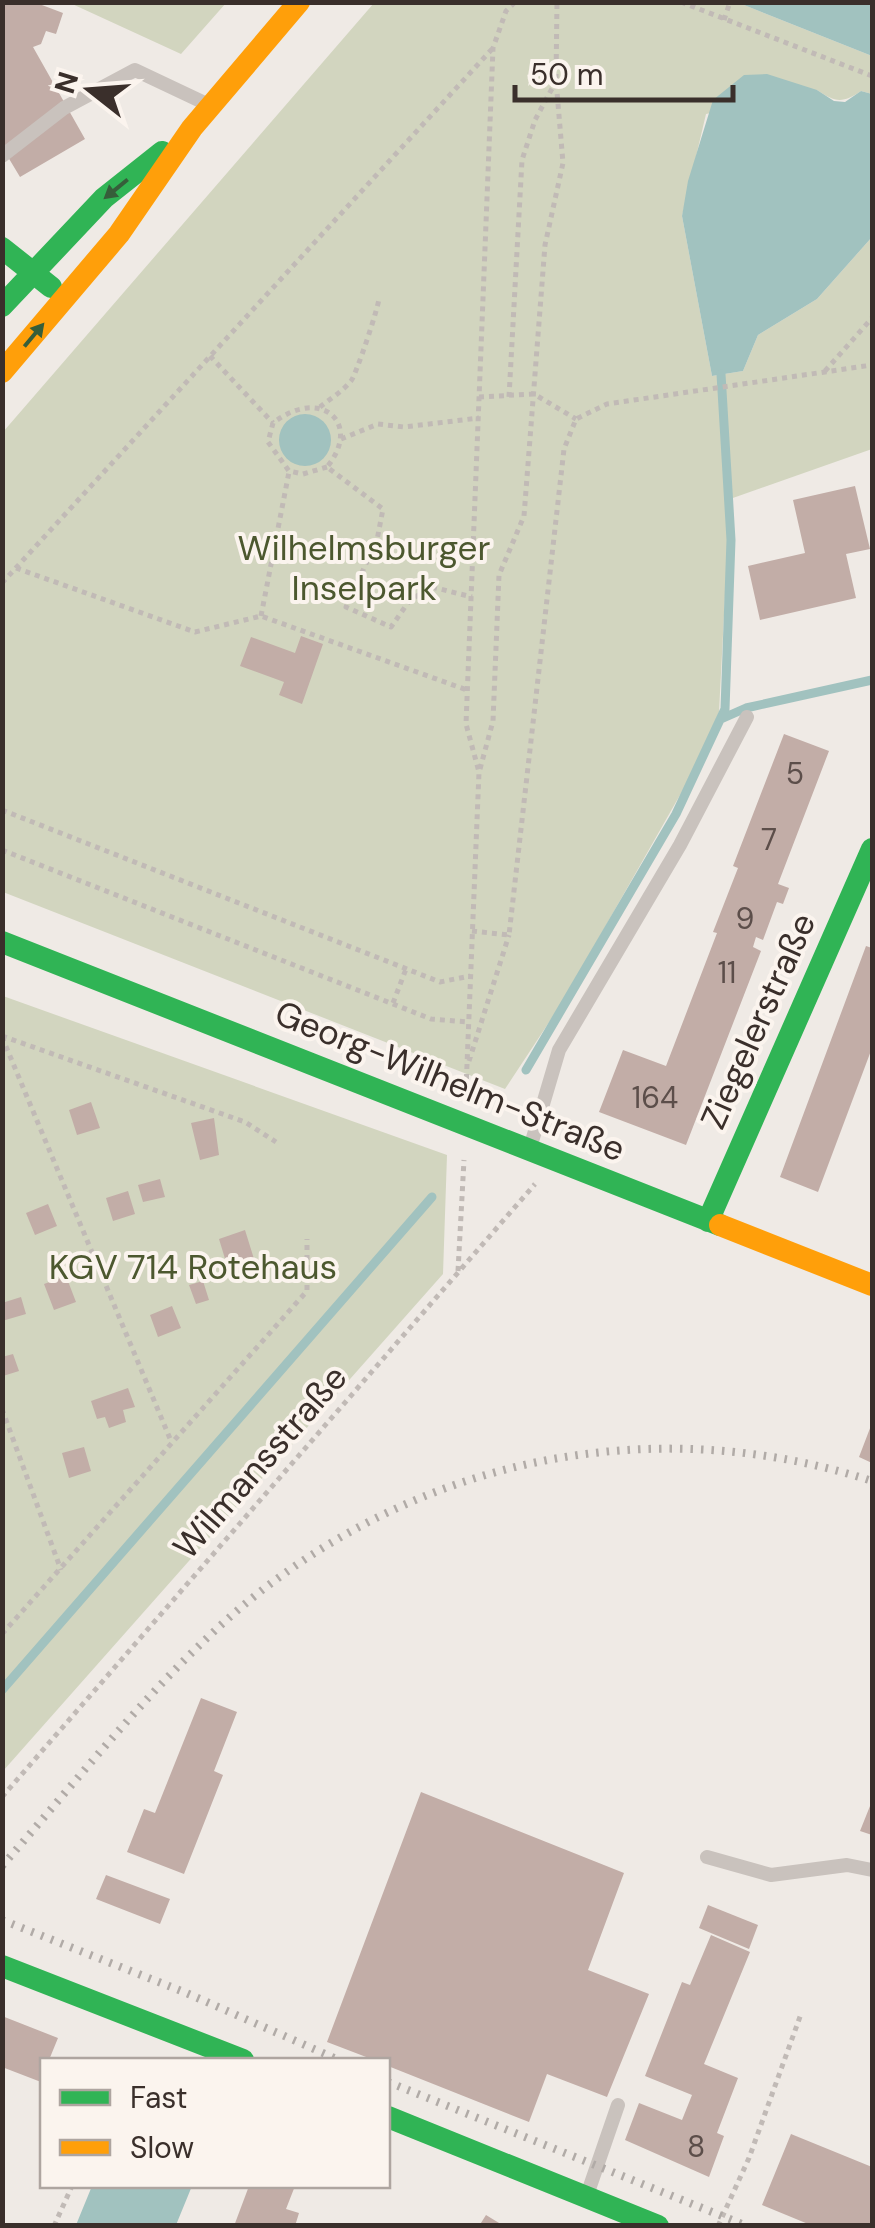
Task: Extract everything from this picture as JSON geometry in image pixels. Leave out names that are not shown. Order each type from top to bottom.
[{"type":"main road","points":[[2,372],[119,234],[192,128],[299,2]]},
{"type":"main road","points":[[2,306],[104,198],[192,128]]},
{"type":"main road","points":[[2,248],[64,298]]},
{"type":"main road","name":"Ziegelerstraße","points":[[708,1221],[872,849]]},
{"type":"main road","name":"Georg-Wilhelm-Straße","points":[[2,942],[872,1285]]},
{"type":"main road","points":[[2,1966],[238,2058]]},
{"type":"main road","points":[[390,2118],[658,2226]]},
{"type":"lane","points":[[2,156],[64,108],[135,70],[210,106]]},
{"type":"lane","points":[[529,1150],[559,1050],[680,845],[746,717]]},
{"type":"lane","points":[[707,1857],[771,1875],[847,1866],[872,1870]]},
{"type":"lane","points":[[587,2196],[618,2105]]},
{"type":"path","points":[[479,772],[466,724],[492,48],[506,11],[515,2]]},
{"type":"path","points":[[466,1100],[479,772],[492,721],[499,575],[524,516],[544,245],[564,163],[556,80],[557,2]]},
{"type":"path","points":[[681,2],[872,76]]},
{"type":"path","points":[[708,13],[712,2]]},
{"type":"path","points":[[724,20],[730,2]]},
{"type":"path","points":[[2,582],[492,48]]},
{"type":"path","points":[[509,397],[522,160],[535,120],[556,80]]},
{"type":"path","points":[[320,407],[353,379],[362,343],[379,313],[379,298]]},
{"type":"path","points":[[823,373],[872,318]]},
{"type":"path","points":[[209,355],[273,423]]},
{"type":"path","points":[[467,1066],[509,935],[564,449],[576,420],[607,404],[872,366]]},
{"type":"path","points":[[479,397],[534,394],[576,420]]},
{"type":"path","points":[[262,616],[289,472],[268,442],[273,423],[303,404],[320,407],[337,420],[341,439],[338,454],[327,467],[303,474],[289,472]]},
{"type":"path","points":[[341,439],[378,424],[404,427],[479,418]]},
{"type":"path","points":[[327,467],[383,508],[377,540],[346,607],[391,627],[410,600],[432,587],[472,597]]},
{"type":"path","points":[[16,568],[195,632],[262,616],[467,690]]},
{"type":"path","points":[[2,810],[440,982],[470,976]]},
{"type":"path","points":[[2,850],[431,1020],[468,1022]]},
{"type":"path","points":[[472,931],[509,935]]},
{"type":"path","points":[[392,1004],[406,969]]},
{"type":"path","points":[[2,1037],[245,1122],[276,1142]]},
{"type":"path","points":[[2,1037],[171,1441]]},
{"type":"path","points":[[458,1272],[465,1150]]},
{"type":"path","name":"Wilmansstraße","points":[[2,1797],[556,1161]]},
{"type":"path","points":[[2,1634],[307,1291],[307,1239]]},
{"type":"path","points":[[2,1409],[61,1570]]},
{"type":"path","points":[[718,2226],[749,2158],[801,2014]]},
{"type":"path","points":[[54,2226],[71,2188]]},
{"type":"green space","points":[[70,3],[226,3],[181,54]]},
{"type":"green space","name":"Wilhelmsburger Inselpark","points":[[374,3],[739,3],[872,56],[872,94],[861,91],[839,100],[817,90],[706,114],[682,216],[712,376],[743,371],[758,335],[817,299],[872,237],[872,449],[730,499],[719,712],[693,772],[563,1001],[505,1089],[3,892],[3,432]]},
{"type":"green space","name":"KGV 714 Rotehaus","points":[[3,996],[447,1155],[443,1274],[3,1771]]},
{"type":"water","points":[[739,3],[872,3],[872,56]]},
{"type":"water","points":[[767,74],[817,90],[834,101],[845,102],[861,91],[872,94],[872,237],[817,299],[758,335],[743,371],[712,376],[682,216],[688,181],[713,100],[744,75]]},
{"type":"water","points":[[305,414],[323,422],[331,440],[323,458],[305,466],[287,458],[279,440],[287,422]]},
{"type":"water","points":[[91,2188],[191,2188],[176,2225],[76,2225]]},
{"type":"building","points":[[2,2],[34,2],[63,13],[56,34],[46,31],[41,44],[33,47],[85,139],[20,177],[2,147]]},
{"type":"building","points":[[855,486],[870,549],[846,554],[856,598],[760,620],[748,566],[805,553],[793,500]]},
{"type":"building","points":[[301,636],[323,644],[302,704],[279,695],[284,682],[240,666],[251,637],[295,653]]},
{"type":"building","points":[[784,734],[829,751],[778,884],[789,888],[783,904],[777,902],[763,940],[756,937],[753,947],[761,951],[686,1145],[599,1112],[623,1050],[666,1066],[717,933],[713,932],[738,868],[733,866]]},
{"type":"building","points":[[866,946],[872,948],[872,1048],[818,1192],[780,1177]]},
{"type":"building","points":[[91,1102],[100,1128],[77,1135],[69,1110]]},
{"type":"building","points":[[214,1118],[219,1155],[200,1160],[191,1123]]},
{"type":"building","points":[[160,1179],[165,1197],[143,1202],[138,1185]]},
{"type":"building","points":[[128,1191],[135,1214],[113,1221],[106,1198]]},
{"type":"building","points":[[48,1204],[57,1226],[35,1235],[26,1213]]},
{"type":"building","points":[[245,1230],[254,1259],[226,1262],[219,1239]]},
{"type":"building","points":[[66,1276],[76,1302],[54,1310],[44,1284]]},
{"type":"building","points":[[203,1281],[209,1300],[196,1304],[189,1285]]},
{"type":"building","points":[[21,1297],[26,1314],[2,1321],[2,1303]]},
{"type":"building","points":[[172,1306],[181,1328],[158,1337],[150,1315]]},
{"type":"building","points":[[13,1354],[19,1371],[3,1376],[2,1357]]},
{"type":"building","points":[[128,1388],[135,1407],[123,1410],[126,1422],[109,1428],[105,1417],[97,1419],[91,1401]]},
{"type":"building","points":[[872,1423],[872,1463],[859,1457]]},
{"type":"building","points":[[84,1447],[91,1471],[69,1478],[62,1453]]},
{"type":"building","points":[[201,1698],[237,1712],[214,1771],[223,1775],[184,1874],[127,1852],[144,1809],[155,1813]]},
{"type":"building","points":[[421,1792],[624,1873],[588,1970],[649,1994],[607,2097],[547,2074],[529,2122],[390,2067],[390,2058],[369,2058],[327,2042]]},
{"type":"building","points":[[872,1801],[872,1835],[860,1831]]},
{"type":"building","points":[[106,1875],[170,1899],[160,1924],[96,1899]]},
{"type":"building","points":[[708,1905],[758,1925],[749,1949],[699,1928]]},
{"type":"building","points":[[711,1935],[750,1952],[704,2064],[738,2078],[717,2133],[724,2136],[709,2177],[625,2140],[639,2103],[682,2120],[692,2095],[645,2076],[682,1982],[690,1985]]},
{"type":"building","points":[[2,2016],[58,2038],[50,2058],[40,2058],[40,2082],[2,2067]]},
{"type":"building","points":[[791,2134],[872,2167],[872,2226],[813,2226],[762,2205]]},
{"type":"building","points":[[248,2188],[294,2188],[286,2209],[299,2213],[295,2226],[234,2226]]},
{"type":"building","points":[[486,2215],[504,2226],[479,2226]]},
{"type":"waterway","points":[[526,1070],[676,814],[725,709],[731,540],[721,374]]},
{"type":"waterway","points":[[721,719],[746,708],[872,680]]},
{"type":"waterway","points":[[2,1690],[432,1197]]},
{"type":"railway","points":[[2,1866],[136,1711],[222,1624],[292,1568],[367,1523],[446,1488],[528,1464],[613,1451],[699,1449],[786,1459],[872,1481]]},
{"type":"railway","points":[[2,1920],[184,1992],[334,2058]]},
{"type":"railway","points":[[390,2083],[747,2226]]},
{"type":"traffic: fast","points":[[2,306],[104,198],[162,152]]},
{"type":"traffic: fast","points":[[2,248],[51,287]]},
{"type":"traffic: fast","points":[[708,1221],[872,849]]},
{"type":"traffic: fast","points":[[2,942],[720,1225]]},
{"type":"traffic: fast","points":[[2,1966],[238,2058]]},
{"type":"traffic: fast","points":[[390,2118],[658,2226]]},
{"type":"traffic: slow","points":[[2,372],[119,234],[192,128],[299,2]]},
{"type":"traffic: slow","points":[[720,1225],[872,1285]]}]
